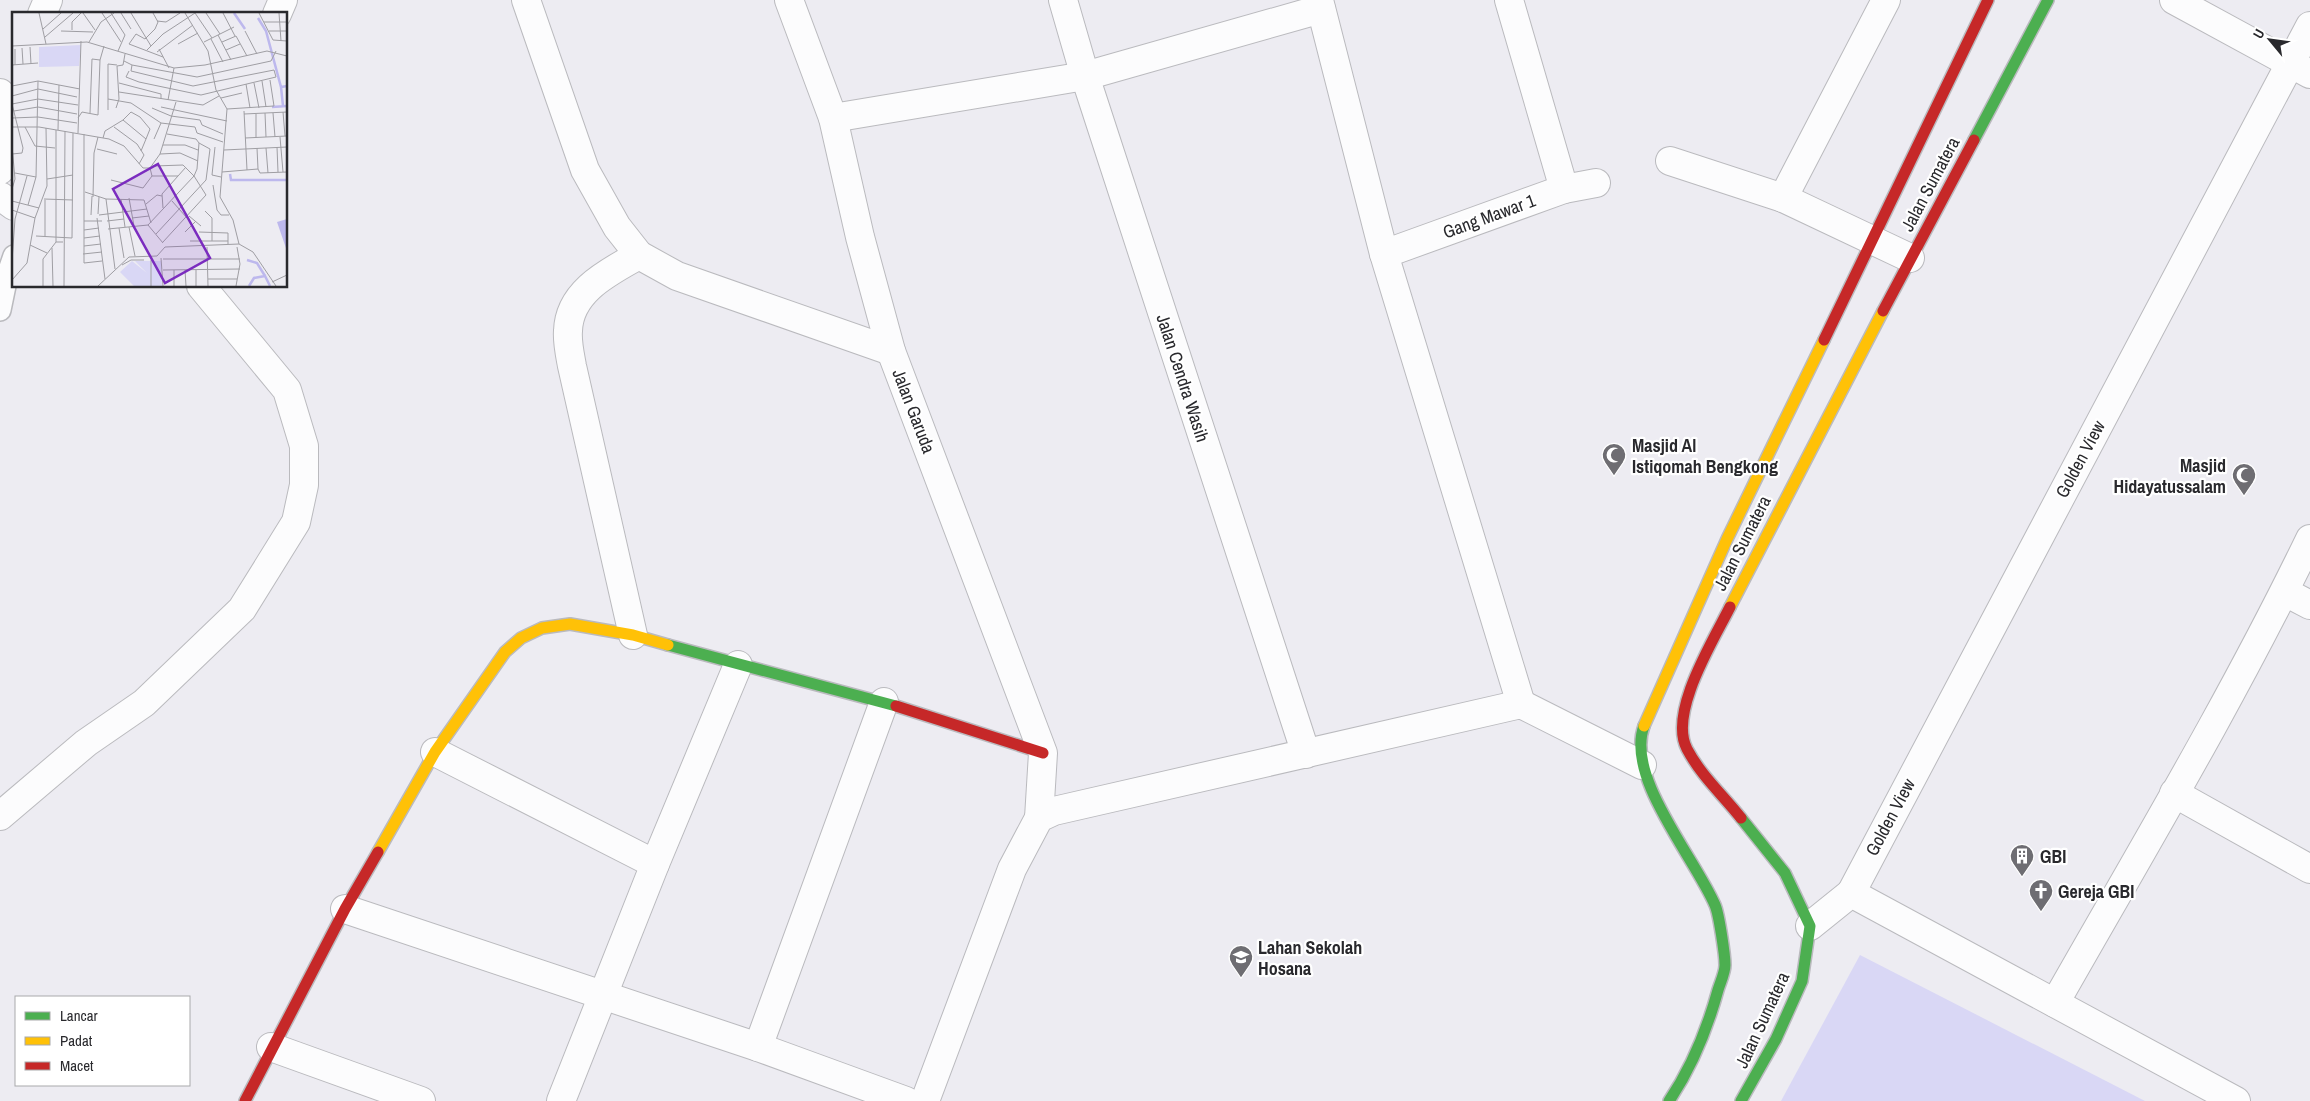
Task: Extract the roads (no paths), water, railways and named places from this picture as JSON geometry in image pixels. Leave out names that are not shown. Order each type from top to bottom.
[{"type":"main road","name":"Jalan Sumatera","points":[[1670,1101],[1686,1074],[1712,1011],[1725,965],[1716,907],[1693,862],[1658,806],[1642,765],[1643,729],[1727,539],[1988,0]]},
{"type":"main road","name":"Jalan Sumatera","points":[[1741,1101],[1776,1039],[1802,981],[1810,926],[1785,873],[1738,814],[1708,782],[1686,747],[1682,719],[1694,678],[1810,449],[2048,0]]},
{"type":"main road","points":[[245,1101],[271,1047],[344,909],[435,752],[505,652],[521,638],[542,628],[570,624],[633,635],[738,665],[884,702],[1043,752]]},
{"type":"street","points":[[43,12],[48,0]]},
{"type":"street","points":[[278,12],[283,0]]},
{"type":"street","points":[[526,0],[585,170],[617,226],[639,254],[677,276],[891,351]]},
{"type":"street","name":"Jalan Garuda","points":[[789,0],[833,118],[860,237],[891,351],[1043,752],[1039,818]]},
{"type":"street","name":"Jalan Cendra Wasih","points":[[1063,0],[1306,754]]},
{"type":"street","points":[[1509,0],[1564,189]]},
{"type":"street","points":[[1783,198],[1886,0]]},
{"type":"street","points":[[2174,0],[2299,69]]},
{"type":"street","points":[[833,118],[1086,76],[1320,4],[1384,254],[1521,704]]},
{"type":"street","name":"Golden View","points":[[1851,892],[2299,69],[2310,26]]},
{"type":"street","points":[[0,170],[4,160],[6,92]]},
{"type":"street","points":[[1670,161],[1783,198],[1910,258]]},
{"type":"street","name":"Gang Mawar 1","points":[[1384,254],[1564,189],[1596,183]]},
{"type":"street","points":[[0,196],[12,205]]},
{"type":"street","points":[[633,635],[572,366],[568,330],[574,306],[586,289],[639,254]]},
{"type":"street","points":[[0,816],[86,744],[144,703],[242,609],[296,522],[304,485],[304,446],[287,390],[203,288]]},
{"type":"street","points":[[2055,1003],[2285,592],[2310,539]]},
{"type":"street","points":[[2285,592],[2310,605]]},
{"type":"street","points":[[561,1101],[654,864],[738,665]]},
{"type":"street","points":[[758,1047],[884,702]]},
{"type":"street","points":[[925,1101],[1012,869],[1039,818],[1054,811],[1521,704],[1642,765]]},
{"type":"street","points":[[435,752],[654,864]]},
{"type":"street","points":[[2174,793],[2310,869]]},
{"type":"street","points":[[1810,926],[1851,892],[2236,1101]]},
{"type":"street","points":[[344,909],[758,1047],[906,1101]]},
{"type":"street","points":[[271,1047],[421,1101]]},
{"type":"lane","points":[[0,310],[6,276],[12,261]]},
{"type":"place","name":"Masjid Al Istiqomah Bengkong","points":[[1614,476]]},
{"type":"place","name":"Masjid Hidayatussalam","points":[[2244,496]]},
{"type":"place","name":"GBI","points":[[2022,877]]},
{"type":"place","name":"Gereja GBI","points":[[2041,912]]},
{"type":"place","name":"Lahan Sekolah Hosana","points":[[1241,978]]}]
